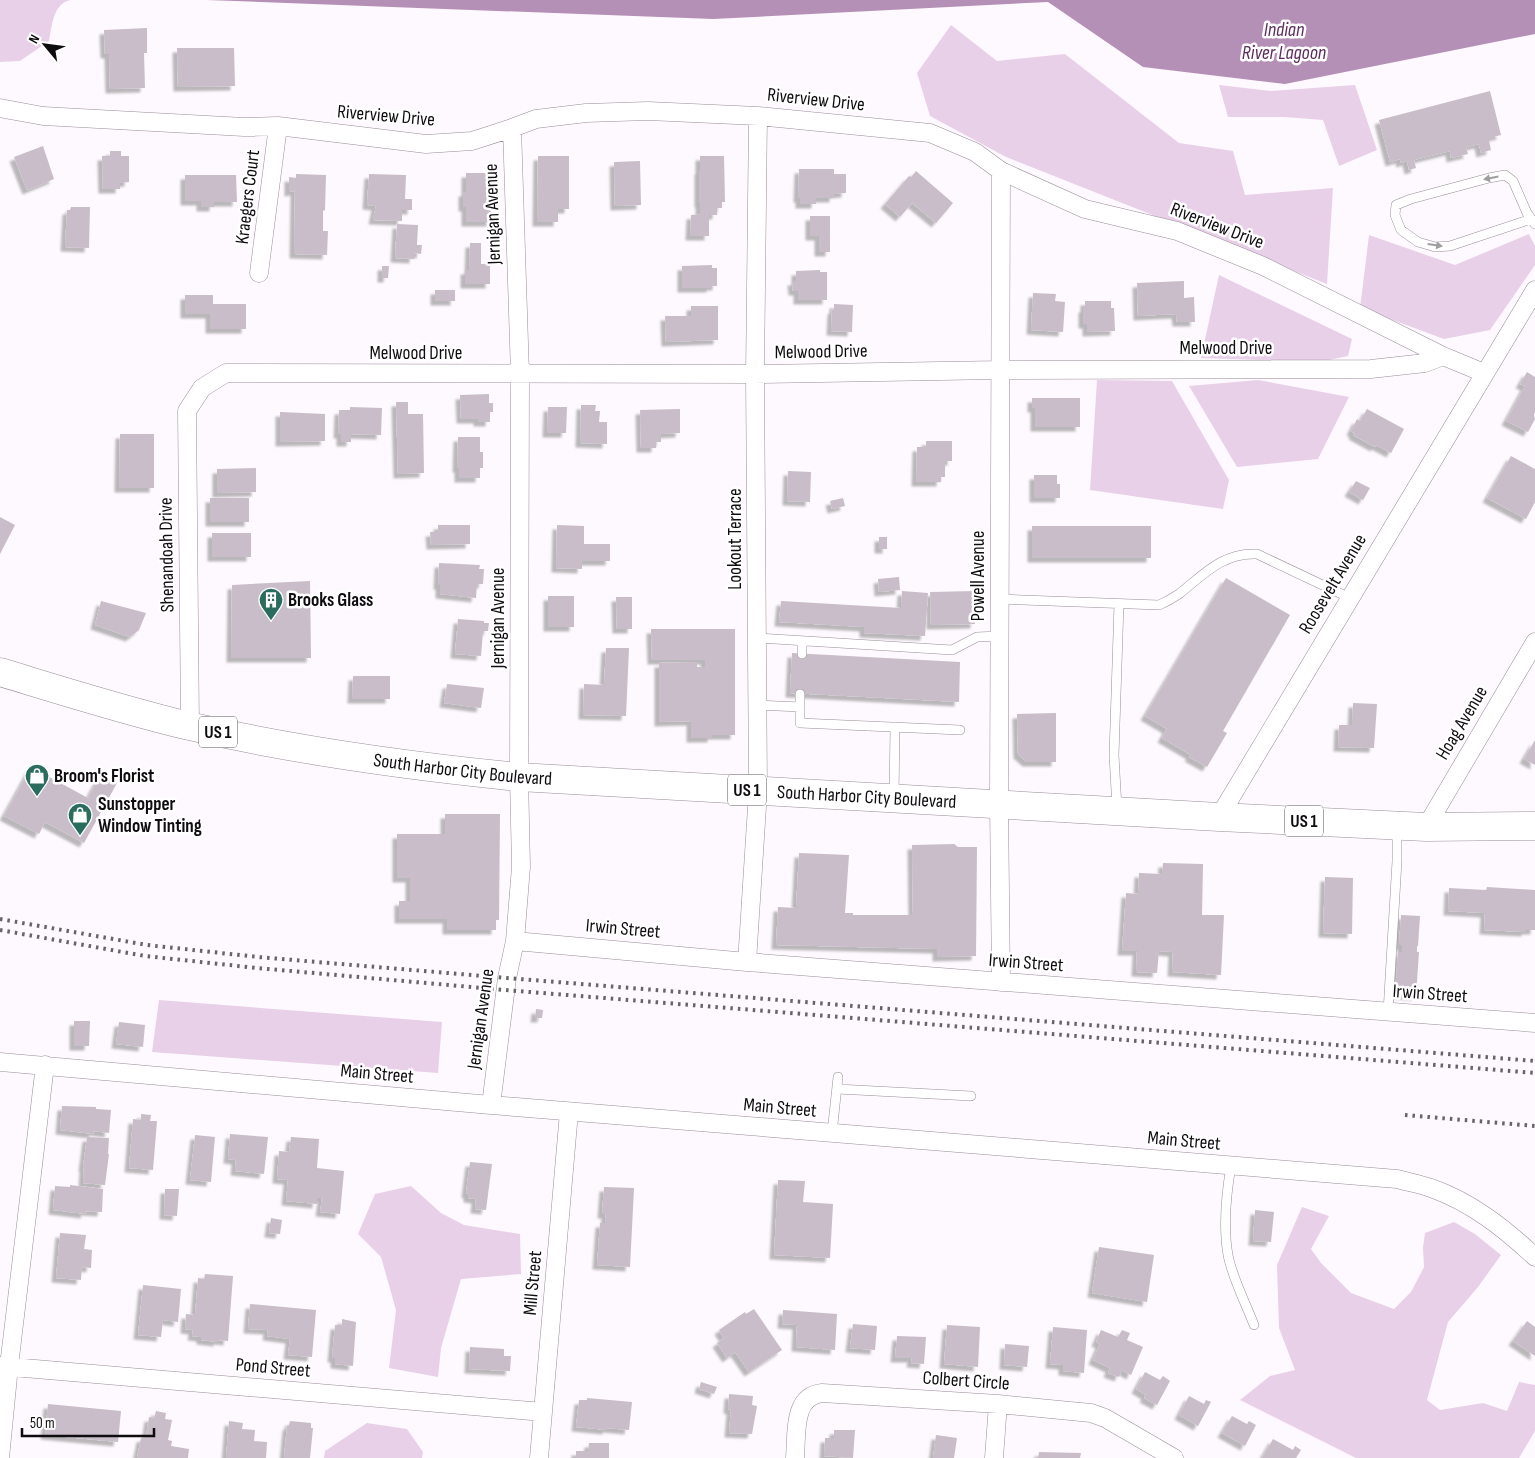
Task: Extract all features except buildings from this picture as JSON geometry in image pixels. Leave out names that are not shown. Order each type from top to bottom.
[{"type":"main road","name":"South Harbor City Boulevard","points":[[0,672],[131,711],[190,726],[274,743],[354,757],[519,777],[1219,817],[1426,826],[1535,826]]},
{"type":"street","name":"Riverview Drive","points":[[0,108],[43,116],[244,127],[278,126],[426,144],[472,141],[536,119],[586,113],[648,111],[758,116],[930,133],[975,152],[1001,171],[1085,209],[1177,231],[1263,266],[1443,356],[1484,373]]},
{"type":"street","name":"Lookout Terrace","points":[[747,962],[758,791],[755,374],[758,116]]},
{"type":"street","name":"Kraegers Court","points":[[259,272],[278,126]]},
{"type":"street","name":"Jernigan Avenue","points":[[491,1106],[507,978],[515,941],[520,867],[520,374],[512,128]]},
{"type":"street","name":"Powell Avenue","points":[[1001,171],[998,804],[1002,982]]},
{"type":"street","points":[[1484,373],[1535,290]]},
{"type":"street","name":"Melwood Drive","points":[[202,388],[226,373],[755,374],[1000,370],[1371,368],[1424,363],[1443,356]]},
{"type":"street","name":"Roosevelt Avenue","points":[[1219,817],[1484,373]]},
{"type":"street","name":"Shenandoah Drive","points":[[190,726],[187,411],[202,388]]},
{"type":"street","name":"Hoag Avenue","points":[[1426,826],[1535,642]]},
{"type":"street","name":"Irwin Street","points":[[515,941],[747,962],[1535,1023]]},
{"type":"street","name":"Main Street","points":[[0,1062],[491,1106],[1397,1179],[1429,1187],[1473,1207],[1496,1223],[1535,1257]]},
{"type":"street","points":[[0,1458],[4,1366],[45,1065]]},
{"type":"street","name":"Mill Street","points":[[539,1458],[569,1112]]},
{"type":"street","name":"Pond Street","points":[[4,1366],[543,1412]]},
{"type":"street","name":"Colbert Circle","points":[[795,1458],[798,1414],[801,1405],[806,1399],[815,1394],[998,1404],[1091,1413],[1105,1418],[1174,1458]]},
{"type":"street","points":[[994,1458],[998,1404]]},
{"type":"lane","points":[[1505,176],[1513,181],[1533,222],[1450,246],[1435,247],[1418,242],[1401,230],[1395,216],[1396,205],[1410,199],[1490,178],[1505,176]]},
{"type":"lane","points":[[1000,599],[1159,606],[1178,595],[1209,569],[1229,558],[1248,554],[1257,554],[1350,598]]},
{"type":"lane","points":[[1117,811],[1114,755],[1119,604]]},
{"type":"lane","points":[[757,638],[952,650],[976,637],[999,636]]},
{"type":"lane","points":[[802,640],[802,654]]},
{"type":"lane","points":[[800,694],[800,723],[960,730]]},
{"type":"lane","points":[[758,705],[800,707]]},
{"type":"lane","points":[[894,798],[895,727]]},
{"type":"lane","points":[[1388,1012],[1397,861],[1396,825]]},
{"type":"lane","points":[[832,1133],[838,1077]]},
{"type":"lane","points":[[837,1089],[971,1096]]},
{"type":"lane","points":[[1230,1166],[1225,1227],[1228,1257],[1254,1325]]},
{"type":"shaded area","points":[[0,0],[70,0],[60,6],[54,16],[49,41],[20,61],[0,62]]},
{"type":"shaded area","points":[[951,25],[997,61],[1065,54],[1179,143],[1233,151],[1245,195],[1333,188],[1327,284],[1006,157],[930,116],[917,73]]},
{"type":"shaded area","points":[[1219,85],[1271,91],[1355,85],[1377,150],[1339,166],[1323,120],[1284,117],[1228,117]]},
{"type":"shaded area","points":[[1529,234],[1535,246],[1535,265],[1490,330],[1444,339],[1360,308],[1369,235],[1455,265]]},
{"type":"shaded area","points":[[1219,275],[1352,339],[1348,356],[1319,362],[1201,358]]},
{"type":"shaded area","points":[[1097,380],[1172,381],[1229,480],[1223,509],[1090,490]]},
{"type":"shaded area","points":[[1258,380],[1349,397],[1318,459],[1237,467],[1189,386]]},
{"type":"shaded area","points":[[159,1000],[442,1022],[438,1073],[152,1052]]},
{"type":"shaded area","points":[[411,1186],[441,1213],[464,1225],[520,1234],[521,1274],[461,1279],[441,1348],[438,1377],[389,1368],[396,1310],[381,1257],[358,1234],[375,1194]]},
{"type":"shaded area","points":[[1302,1207],[1329,1216],[1311,1249],[1321,1263],[1351,1293],[1394,1309],[1411,1292],[1424,1267],[1423,1247],[1425,1233],[1454,1222],[1475,1234],[1501,1255],[1478,1287],[1448,1322],[1427,1400],[1440,1410],[1483,1403],[1507,1411],[1519,1382],[1535,1385],[1535,1431],[1519,1458],[1356,1458],[1240,1400],[1270,1376],[1295,1370],[1279,1328],[1277,1265]]},
{"type":"shaded area","points":[[367,1423],[407,1429],[423,1452],[422,1458],[324,1458],[325,1451]]},
{"type":"water","name":"Indian River Lagoon","points":[[207,0],[1535,0],[1535,34],[1285,84],[1143,67],[1048,2],[713,19]]},
{"type":"railway","points":[[0,919],[147,945],[258,957],[1535,1061]]},
{"type":"railway","points":[[0,930],[145,956],[257,968],[505,990],[1535,1073]]},
{"type":"railway","points":[[1405,1115],[1535,1126]]},
{"type":"place","name":"Brooks Glass","points":[[271,621]]},
{"type":"place","name":"Broom's Florist","points":[[37,797]]},
{"type":"place","name":"Sunstopper Window Tinting","points":[[80,836]]}]
